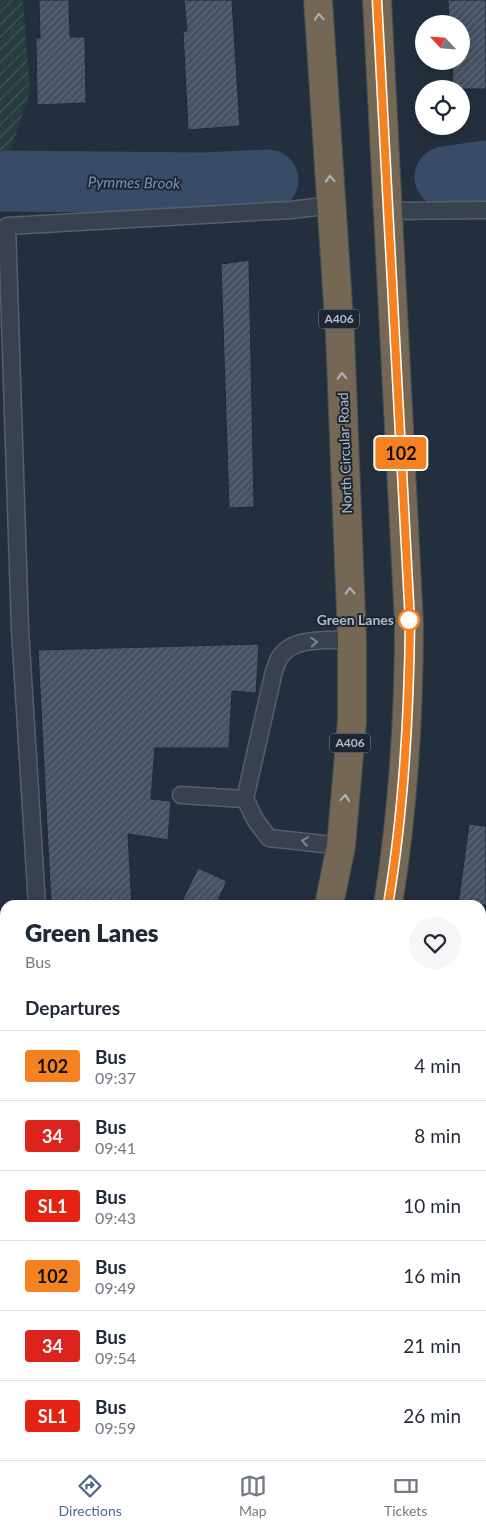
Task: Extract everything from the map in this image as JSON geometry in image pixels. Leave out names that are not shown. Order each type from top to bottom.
[{"type":"highway","name":"North Circular Road","points":[[318,0],[340,335],[352,640],[352,721],[341,846],[331,900]]},
{"type":"highway","points":[[377,0],[410,622],[409,703],[404,784],[389,900]]},
{"type":"lane","points":[[37,900],[20,629],[7,226],[291,210],[332,205]]},
{"type":"lane","points":[[388,211],[486,210]]},
{"type":"lane","points":[[341,846],[269,838],[256,821],[245,799],[274,672],[280,656],[293,646],[307,642],[352,640]]},
{"type":"lane","points":[[181,794],[245,799]]},
{"type":"green space","points":[[0,0],[23,0],[30,92],[7,160],[0,161]]},
{"type":"building","points":[[39,0],[69,0],[70,37],[85,37],[86,103],[37,105],[36,38],[40,38]]},
{"type":"building","points":[[184,0],[232,0],[240,126],[188,130],[183,31],[187,31]]},
{"type":"building","points":[[448,0],[486,0],[486,89],[470,89],[470,80],[453,80],[452,70],[470,70],[470,15],[449,15]]},
{"type":"building","points":[[249,260],[254,507],[229,508],[221,264]]},
{"type":"building","points":[[259,644],[256,693],[232,691],[229,748],[155,748],[151,799],[171,801],[168,840],[128,834],[132,900],[51,900],[38,650]]},
{"type":"building","points":[[469,824],[486,826],[486,900],[459,900]]},
{"type":"building","points":[[198,868],[227,881],[218,900],[182,900]]},
{"type":"waterway","name":"Pymmes Brook","points":[[445,177],[486,171]]},
{"type":"waterway","name":"Pymmes Brook","points":[[0,181],[204,183],[268,180]]},
{"type":"bus line","name":"102","points":[[377,0],[410,622],[409,703],[404,784],[395,865],[389,900]]},
{"type":"place","name":"Green Lanes","points":[[409,620]]}]
